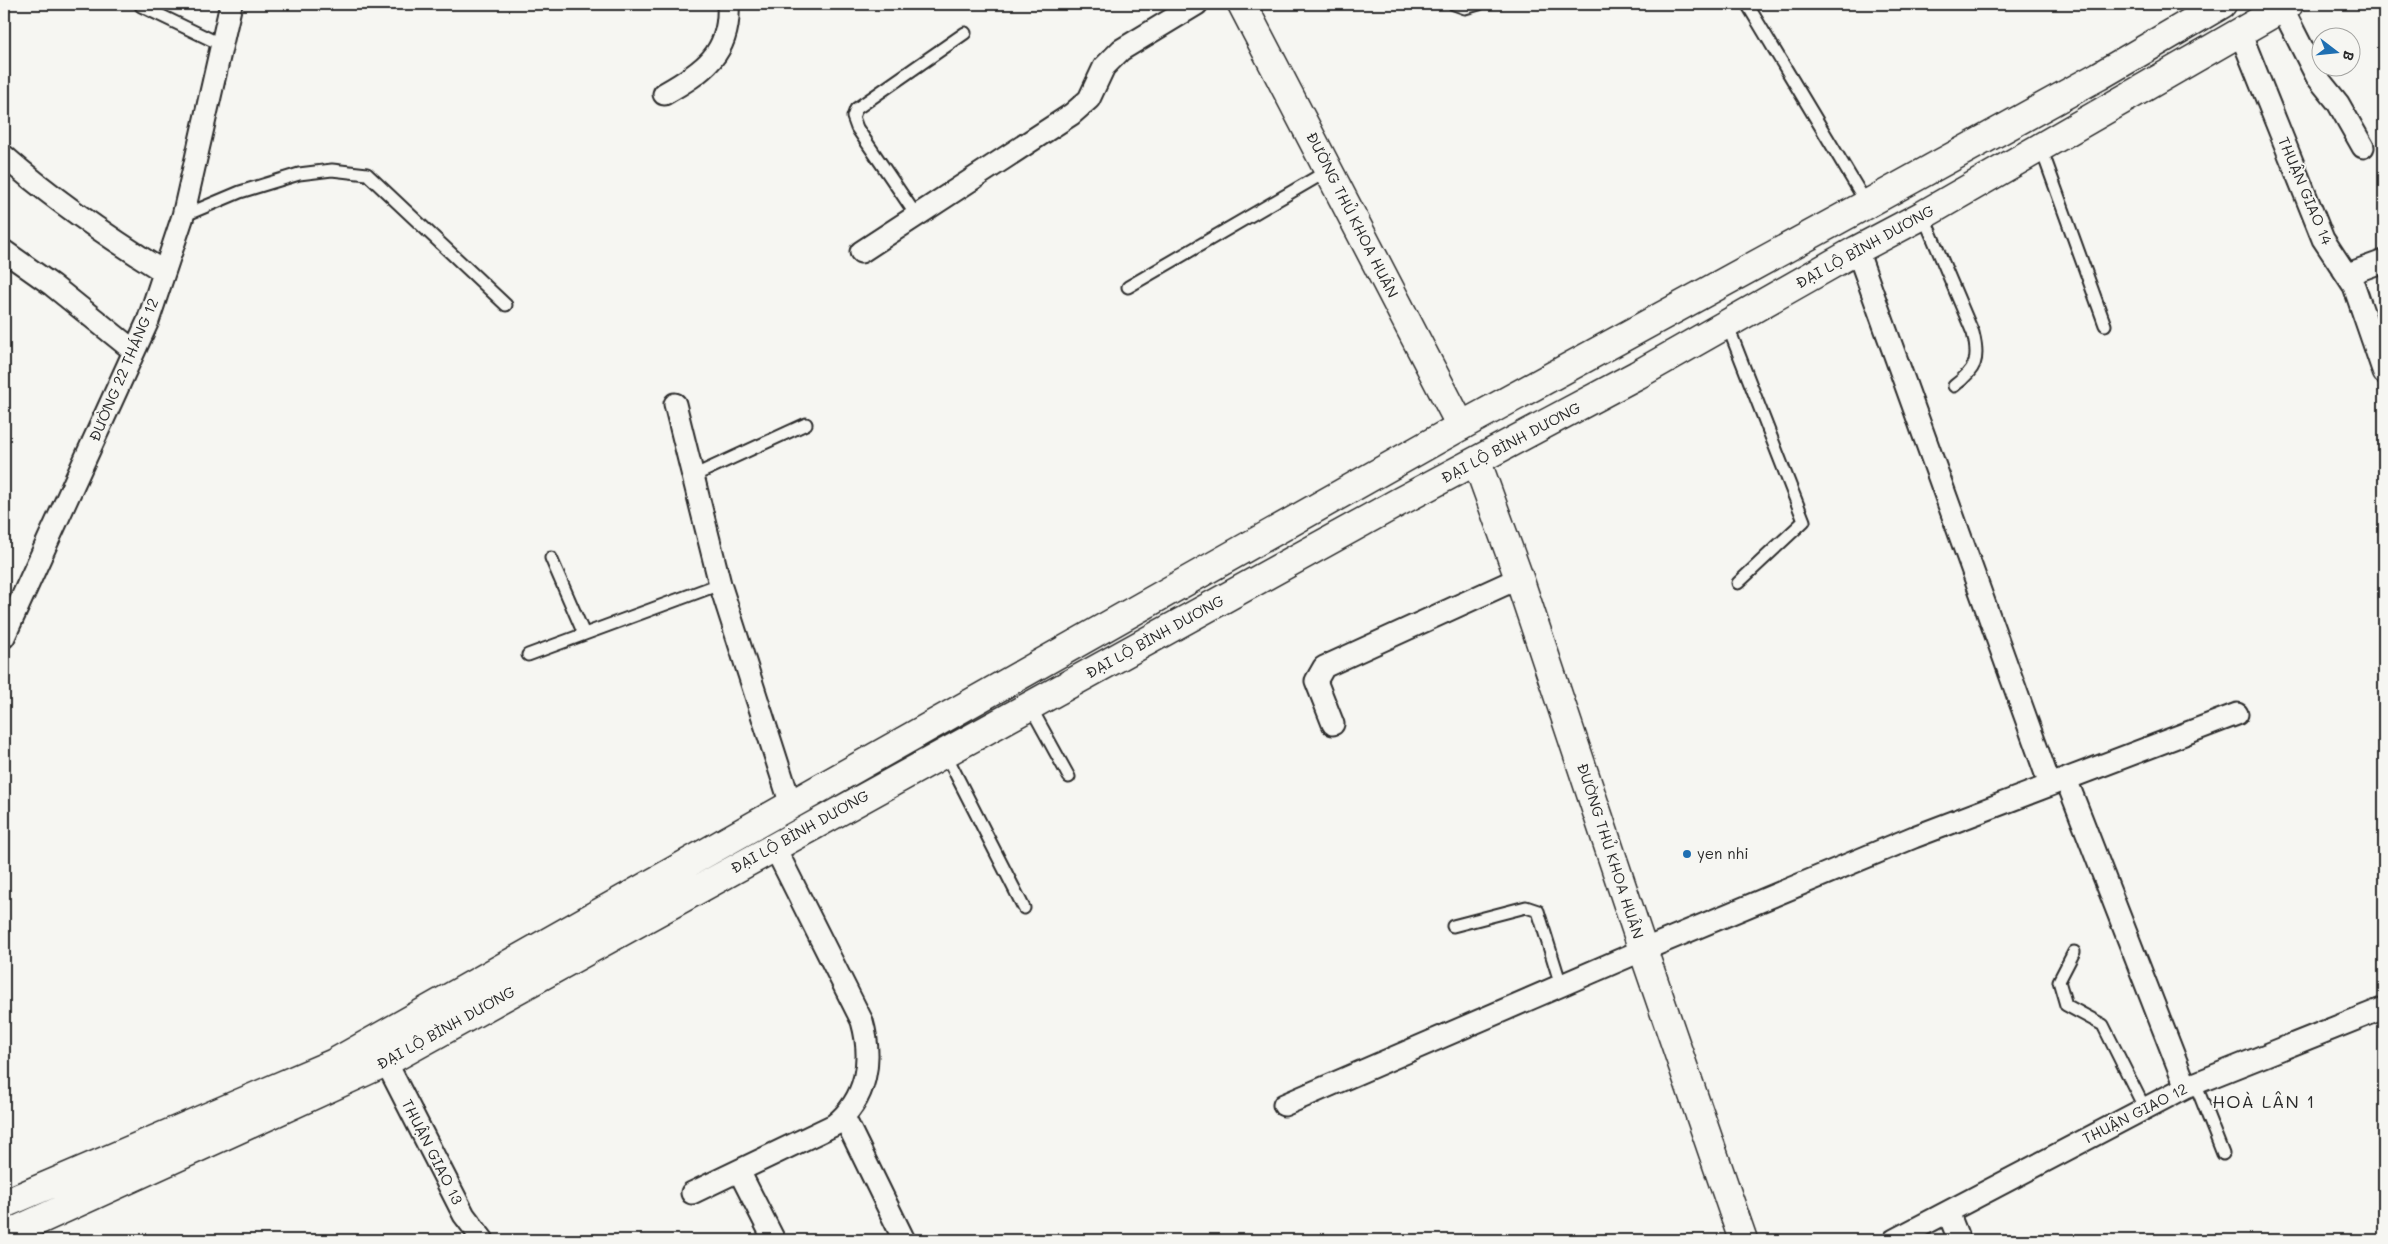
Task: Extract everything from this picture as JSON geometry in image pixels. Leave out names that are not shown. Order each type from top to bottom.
[{"type":"main road","name":"ĐƯỜNG THỦ KHOA HUÂN","points":[[1242,4],[1461,426],[1477,462],[1519,578],[1643,950],[1743,1240]]},
{"type":"main road","name":"ĐẠI LỘ BÌNH DƯƠNG","points":[[4,1204],[334,1063],[1461,426],[2099,76],[2213,6]]},
{"type":"main road","name":"ĐẠI LỘ BÌNH DƯƠNG","points":[[4,1236],[386,1062],[1397,502],[1477,462],[1727,324],[1856,250],[1923,215],[2286,6]]},
{"type":"street","name":"ĐƯỜNG 22 THÁNG 12","points":[[4,637],[148,321],[183,216],[231,4]]},
{"type":"street","points":[[664,94],[696,76],[720,50],[727,35],[728,4]]},
{"type":"street","points":[[862,252],[1072,114],[1089,99],[1104,67],[1121,50],[1197,4]]},
{"type":"street","points":[[2286,6],[2318,77],[2338,103],[2363,147]]},
{"type":"street","name":"THUẬN GIAO 14","points":[[2240,32],[2323,238],[2334,257],[2348,274],[2384,373]]},
{"type":"street","points":[[4,156],[30,178],[126,248],[164,272]]},
{"type":"street","points":[[1856,250],[2058,782],[2191,1085]]},
{"type":"street","points":[[4,251],[52,285],[134,351]]},
{"type":"street","points":[[2348,274],[2384,261]]},
{"type":"street","points":[[675,404],[720,584],[791,805]]},
{"type":"street","points":[[1333,724],[1316,681],[1324,667],[1519,578]]},
{"type":"street","points":[[1284,1105],[1643,950],[1914,838],[2237,714]]},
{"type":"street","points":[[692,1194],[834,1125],[844,1117],[855,1102],[865,1077],[868,1057],[866,1035],[862,1021],[774,846]]},
{"type":"street","name":"THUẬN GIAO 12","points":[[1894,1240],[2191,1085],[2384,1008]]},
{"type":"street","name":"THUẬN GIAO 13","points":[[386,1062],[464,1215],[483,1240]]},
{"type":"street","points":[[844,1117],[904,1240]]},
{"type":"street","points":[[739,1171],[774,1240]]},
{"type":"street","points":[[1948,1212],[1959,1240]]},
{"type":"lane","points":[[1454,4],[1465,8],[1479,4]]},
{"type":"lane","points":[[1747,4],[1868,204]]},
{"type":"lane","points":[[141,6],[222,45]]},
{"type":"lane","points":[[916,215],[857,128],[853,117],[856,109],[965,33]]},
{"type":"lane","points":[[2040,148],[2105,325]]},
{"type":"lane","points":[[183,216],[240,192],[299,174],[332,170],[367,174],[506,305]]},
{"type":"lane","points":[[1128,287],[1328,170]]},
{"type":"lane","points":[[1923,215],[1973,333],[1978,352],[1974,367],[1954,386]]},
{"type":"lane","points":[[1727,324],[1804,521],[1738,583]]},
{"type":"lane","points":[[693,476],[806,424]]},
{"type":"lane","points":[[551,558],[584,634]]},
{"type":"lane","points":[[528,655],[720,584]]},
{"type":"lane","points":[[1030,706],[1069,777]]},
{"type":"lane","points":[[945,753],[1024,908]]},
{"type":"lane","points":[[1453,926],[1526,907],[1538,911],[1561,985]]},
{"type":"lane","points":[[2074,952],[2059,981],[2066,1004],[2102,1024],[2145,1109]]},
{"type":"lane","points":[[2191,1085],[2223,1154]]},
{"type":"place","name":"yen nhi","points":[[1687,854]]},
{"type":"district","name":"HOÀ LÂN 1","points":[[2264,1102]]}]
